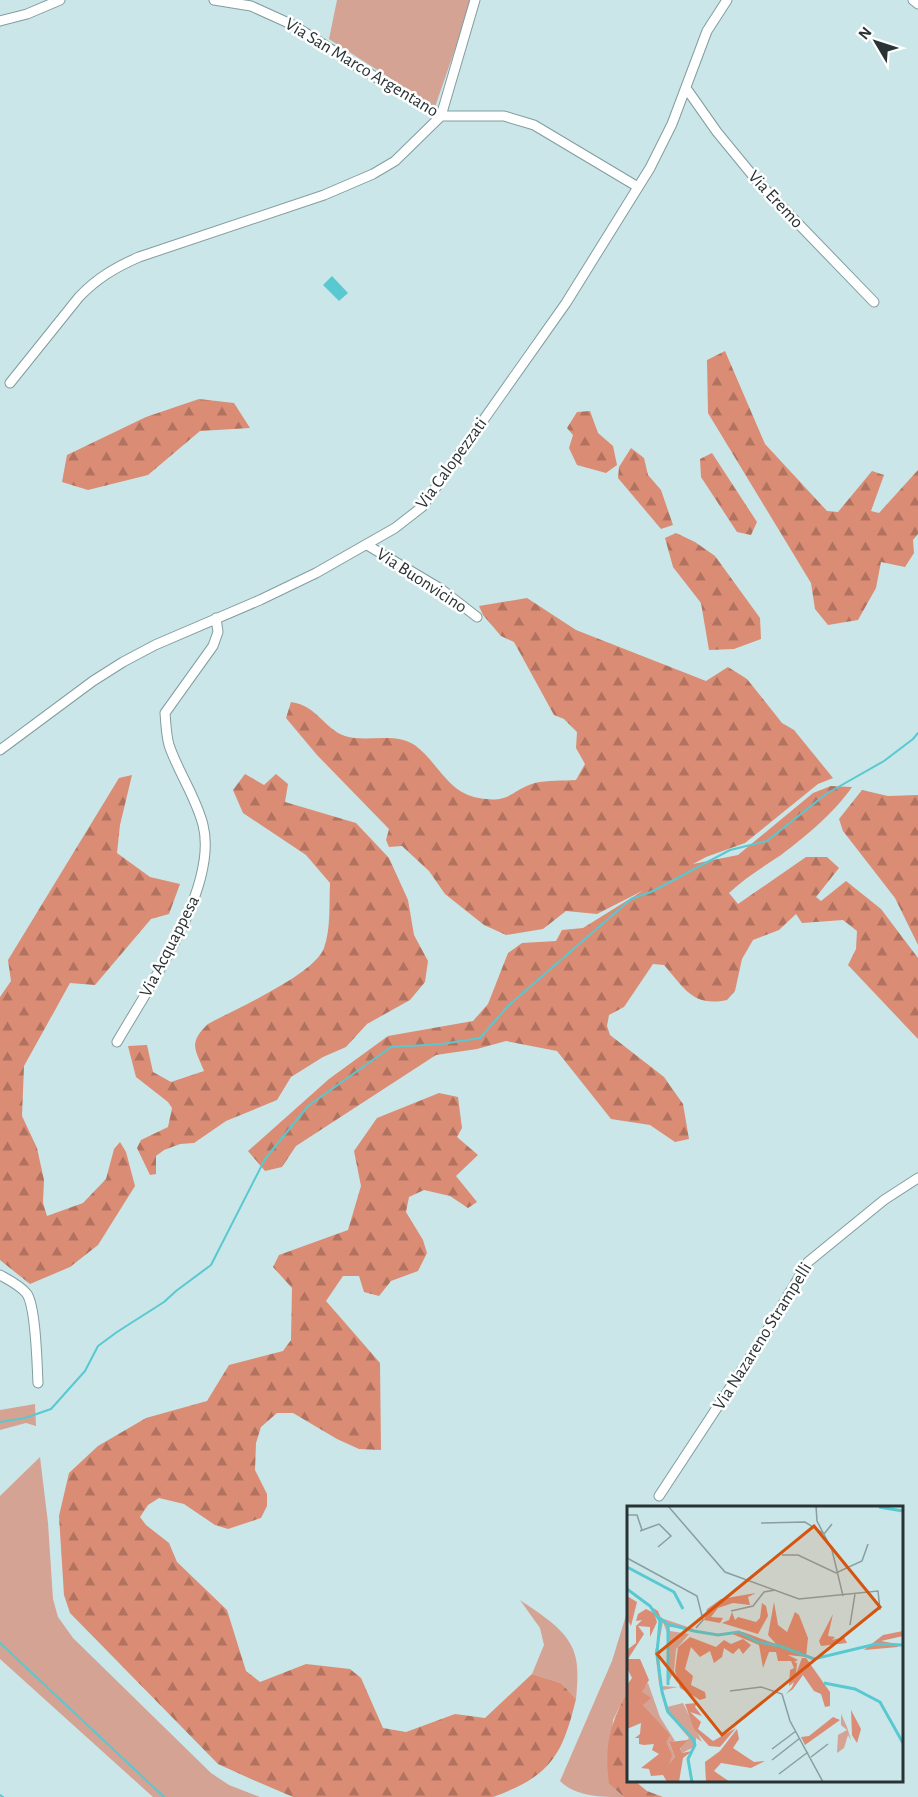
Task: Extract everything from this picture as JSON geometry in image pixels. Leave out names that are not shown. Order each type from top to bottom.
[{"type":"street","points":[[0,21],[27,14],[60,0]]},
{"type":"street","name":"Via San Marco Argentano","points":[[214,0],[263,10],[293,25],[441,116],[504,116],[525,121],[548,131],[638,187]]},
{"type":"street","points":[[10,383],[76,300],[91,284],[109,271],[140,257],[310,200],[366,178],[395,161],[441,116],[475,0]]},
{"type":"street","name":"Via Calopezzati","points":[[0,750],[115,667],[155,645],[286,588],[368,545],[406,520],[430,497],[566,303],[638,187],[665,139],[708,31],[727,0]]},
{"type":"street","points":[[912,0],[918,4]]},
{"type":"street","name":"Via Eremo","points":[[686,88],[717,132],[758,182],[874,302]]},
{"type":"street","name":"Via Buonvicino","points":[[368,545],[449,594],[477,617]]},
{"type":"street","name":"Via Acquappesa","points":[[117,1042],[184,922],[204,870],[206,850],[204,828],[170,746],[165,713],[213,646],[218,633],[216,618]]},
{"type":"street","name":"Via Nazareno Strampelli","points":[[659,1496],[768,1330],[806,1264],[884,1200],[918,1178]]},
{"type":"street","points":[[0,1275],[27,1295],[32,1316],[38,1383]]},
{"type":"shaded area","points":[[337,0],[472,0],[435,107],[329,39]]},
{"type":"shaded area","points":[[35,1404],[36,1426],[26,1423],[0,1430],[0,1410]]},
{"type":"shaded area","points":[[40,1457],[48,1523],[53,1599],[58,1617],[73,1638],[211,1773],[229,1785],[260,1797],[153,1797],[0,1659],[0,1496]]},
{"type":"shaded area","points":[[520,1600],[557,1627],[571,1644],[577,1666],[576,1699],[561,1683],[532,1674],[544,1645],[540,1628]]},
{"type":"shaded area","points":[[627,1612],[627,1692],[613,1720],[609,1784],[624,1797],[581,1793],[560,1781],[612,1661]]},
{"type":"green space","points":[[725,351],[765,444],[827,511],[838,512],[872,471],[884,475],[871,511],[879,513],[918,470],[918,534],[913,540],[914,553],[905,567],[881,562],[876,588],[858,620],[828,625],[815,609],[811,583],[708,413],[707,360]]},
{"type":"green space","points":[[199,399],[234,403],[250,428],[200,431],[148,475],[88,490],[62,482],[67,455],[146,417]]},
{"type":"green space","points":[[590,411],[598,433],[613,446],[617,465],[606,473],[577,465],[569,448],[573,435],[567,428],[577,412]]},
{"type":"green space","points":[[631,448],[644,458],[648,475],[661,490],[673,525],[661,529],[618,478],[619,467]]},
{"type":"green space","points":[[712,453],[757,522],[751,535],[737,532],[701,477],[700,459]]},
{"type":"green space","points":[[676,533],[695,542],[715,556],[760,618],[761,639],[734,649],[709,650],[701,603],[673,567],[665,538]]},
{"type":"green space","points":[[527,598],[576,630],[706,681],[728,667],[747,679],[782,723],[794,730],[833,778],[818,784],[745,843],[693,864],[738,855],[813,793],[831,786],[852,787],[837,806],[810,832],[729,893],[738,904],[806,857],[827,857],[839,868],[816,897],[821,901],[846,881],[881,909],[918,958],[918,1039],[848,965],[856,949],[857,931],[843,920],[802,923],[796,914],[779,930],[753,940],[742,959],[735,991],[727,1000],[706,1001],[698,998],[684,988],[664,965],[653,964],[624,1007],[609,1015],[607,1026],[610,1035],[664,1077],[683,1104],[689,1139],[675,1142],[650,1125],[611,1119],[557,1051],[506,1041],[477,1049],[436,1055],[296,1146],[282,1167],[265,1171],[248,1151],[329,1079],[388,1036],[473,1021],[488,1004],[508,953],[522,943],[556,941],[562,930],[583,928],[644,890],[597,914],[566,911],[543,929],[506,935],[484,925],[445,894],[429,871],[402,846],[389,847],[386,840],[389,829],[317,755],[286,718],[291,702],[308,708],[338,733],[345,736],[391,738],[408,742],[424,753],[459,790],[479,798],[504,798],[540,782],[576,780],[585,764],[576,748],[577,732],[564,719],[554,715],[514,642],[501,636],[483,615],[479,606]]},
{"type":"green space","points":[[245,774],[264,785],[276,774],[288,784],[285,802],[356,823],[389,858],[408,900],[414,935],[428,961],[425,982],[410,1000],[367,1024],[346,1047],[323,1057],[291,1077],[277,1100],[226,1121],[194,1143],[180,1144],[164,1150],[156,1156],[156,1174],[150,1175],[137,1148],[141,1140],[168,1127],[172,1108],[168,1102],[136,1077],[128,1046],[147,1045],[153,1072],[171,1082],[204,1071],[195,1046],[198,1036],[208,1024],[290,980],[317,958],[326,941],[329,925],[330,883],[306,855],[243,813],[233,790]]},
{"type":"green space","points":[[132,775],[120,825],[117,853],[150,877],[180,884],[169,914],[151,919],[95,985],[70,983],[24,1066],[22,1116],[37,1148],[44,1180],[43,1203],[47,1216],[83,1203],[106,1179],[114,1149],[120,1142],[126,1152],[135,1186],[98,1245],[70,1267],[30,1284],[0,1260],[0,997],[11,981],[8,960],[119,778]]},
{"type":"green space","points":[[862,790],[888,796],[918,795],[918,945],[895,898],[843,831],[839,819]]},
{"type":"green space","points":[[439,1093],[458,1097],[462,1128],[457,1137],[478,1155],[456,1176],[477,1202],[468,1208],[450,1196],[424,1190],[409,1197],[406,1212],[423,1240],[427,1253],[418,1271],[391,1281],[379,1296],[364,1292],[359,1276],[343,1276],[326,1301],[380,1363],[381,1450],[359,1449],[293,1413],[277,1413],[261,1427],[256,1443],[255,1470],[267,1494],[267,1506],[261,1518],[228,1529],[215,1525],[184,1504],[159,1498],[148,1505],[140,1517],[146,1525],[169,1543],[177,1562],[227,1610],[246,1671],[260,1682],[306,1664],[350,1669],[361,1678],[383,1728],[406,1732],[455,1714],[485,1718],[532,1674],[561,1683],[576,1699],[565,1736],[551,1762],[528,1781],[493,1797],[293,1797],[218,1764],[70,1613],[64,1595],[59,1516],[69,1473],[98,1446],[146,1418],[207,1401],[229,1365],[283,1351],[291,1340],[292,1288],[273,1267],[279,1255],[348,1230],[361,1186],[354,1151],[377,1118]]},
{"type":"green space","points":[[627,1692],[627,1782],[636,1782],[647,1791],[663,1797],[624,1797],[609,1784],[608,1746],[617,1714]]},
{"type":"water","points":[[332,276],[348,293],[339,301],[323,285]]},
{"type":"waterway","points":[[0,1422],[25,1418],[51,1409],[85,1371],[98,1346],[164,1302],[211,1265],[265,1159],[308,1106],[391,1047],[442,1044],[480,1038],[509,1005],[631,899],[651,892],[730,850],[767,841],[826,794],[884,761],[918,733]]},
{"type":"waterway","points":[[0,1643],[164,1797]]}]
